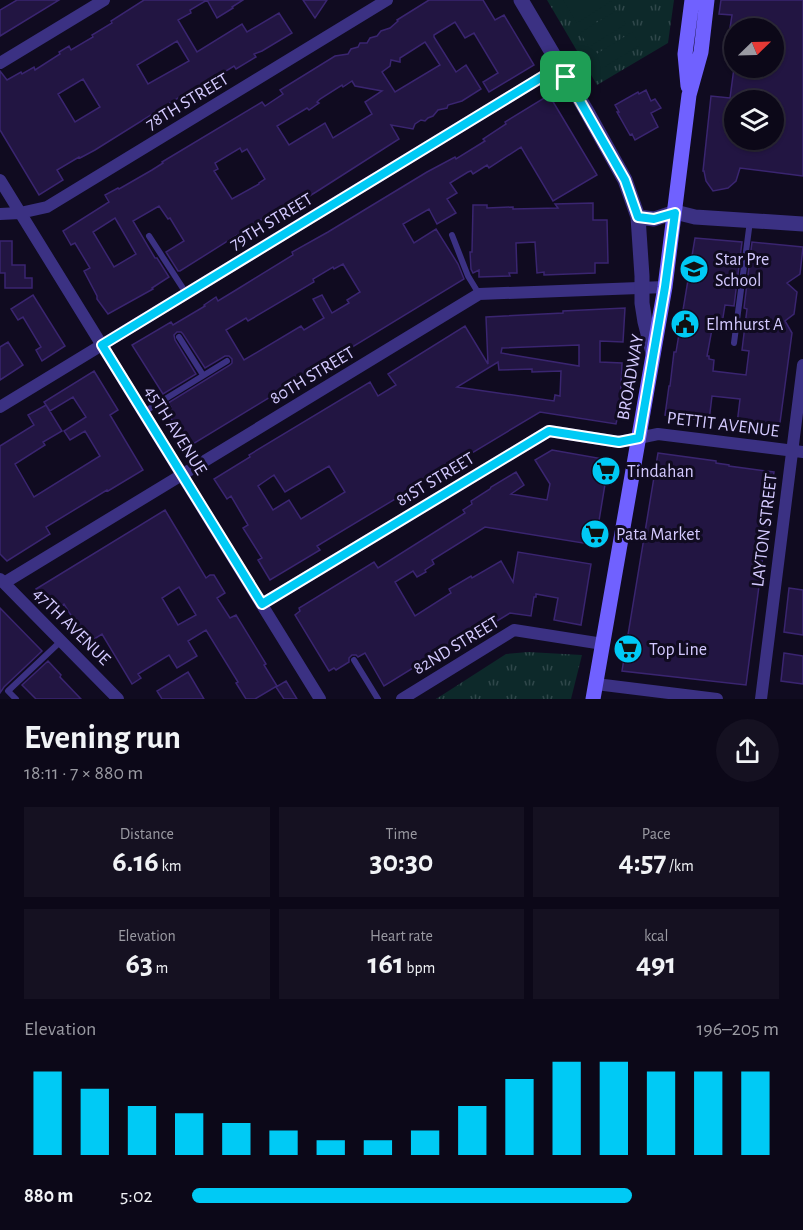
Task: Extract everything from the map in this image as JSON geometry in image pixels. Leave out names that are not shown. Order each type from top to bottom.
[{"type":"main road","name":"BROADWAY","points":[[689,95],[686,54],[692,0]]},
{"type":"main road","name":"BROADWAY","points":[[594,691],[665,287],[689,95],[701,52],[707,0]]},
{"type":"street","points":[[0,63],[104,0]]},
{"type":"street","name":"78TH STREET","points":[[0,214],[20,213],[47,207],[387,0]]},
{"type":"street","points":[[521,0],[625,180],[638,217],[642,303],[653,353]]},
{"type":"street","name":"79TH STREET","points":[[0,407],[560,66]]},
{"type":"street","name":"45TH AVENUE","points":[[0,180],[320,699]]},
{"type":"street","points":[[638,217],[654,219],[675,213],[695,217],[803,224]]},
{"type":"street","name":"80TH STREET","points":[[2,581],[182,475],[479,294],[665,287]]},
{"type":"street","name":"LAYTON STREET","points":[[761,699],[798,451],[803,365]]},
{"type":"street","name":"81ST STREET","points":[[262,604],[549,431],[619,442],[639,438]]},
{"type":"street","name":"PETTIT AVENUE","points":[[639,438],[658,434],[798,451]]},
{"type":"street","name":"47TH AVENUE","points":[[2,581],[118,699]]},
{"type":"street","name":"82ND STREET","points":[[402,699],[514,630],[603,644]]},
{"type":"street","points":[[594,691],[717,699]]},
{"type":"lane","points":[[734,343],[750,221]]},
{"type":"lane","points":[[452,235],[468,276],[479,294]]},
{"type":"lane","points":[[150,236],[186,294]]},
{"type":"lane","points":[[179,337],[203,375]]},
{"type":"lane","points":[[144,412],[227,361]]},
{"type":"lane","points":[[16,699],[8,691],[62,640]]},
{"type":"lane","points":[[354,660],[378,699]]},
{"type":"green space","points":[[547,0],[674,0],[668,43],[597,85]]},
{"type":"green space","points":[[563,0],[613,0],[577,23]]},
{"type":"green space","points":[[617,10],[626,24],[589,47],[580,33]]},
{"type":"green space","points":[[632,32],[640,45],[603,68],[595,55]]},
{"type":"green space","points":[[528,652],[582,655],[571,699],[436,699],[506,654]]},
{"type":"building","points":[[17,0],[59,0],[0,36],[0,10]]},
{"type":"building","points":[[144,0],[207,0],[178,20],[197,52],[242,24],[247,32],[279,13],[292,33],[254,54],[256,57],[236,69],[234,66],[95,150],[57,170],[63,180],[39,195],[0,130],[0,71],[7,80],[34,67],[35,70],[69,46],[71,50],[93,37],[92,35],[112,23],[111,21]],"holes":[[[177,41],[189,61],[148,84],[137,65]],[[83,79],[100,107],[75,122],[58,94]]]},
{"type":"building","points":[[207,0],[243,0],[233,8],[217,18]]},
{"type":"building","points":[[303,0],[327,0],[315,18]]},
{"type":"building","points":[[429,0],[483,0],[495,20],[504,15],[534,65],[489,92],[483,82],[498,73],[474,33],[465,38],[455,22],[434,37],[456,72],[466,65],[481,89],[462,101],[438,110],[425,121],[421,120],[415,124],[413,129],[391,125],[399,139],[278,215],[276,212],[261,220],[180,271],[166,252],[184,241],[170,218],[168,219],[159,206],[133,221],[169,277],[153,289],[108,314],[97,299],[84,271],[90,268],[75,243],[71,245],[63,231],[109,202],[105,195],[152,170],[262,102],[265,106],[283,94],[280,90],[335,56],[348,54],[360,43],[367,43],[370,38],[390,28],[397,20]],"holes":[[[425,42],[440,65],[395,92],[382,72],[390,66],[391,60],[400,62],[400,58]],[[352,81],[355,86],[382,91],[365,102],[372,114],[333,138],[325,123],[289,145],[277,126],[307,108],[309,110],[319,103],[317,102],[320,99],[342,85],[343,87]],[[240,148],[242,152],[247,149],[265,179],[232,199],[214,171],[218,169],[215,163]],[[115,218],[136,254],[114,267],[93,232]]]},
{"type":"building","points":[[721,0],[803,0],[803,176],[740,168],[736,181],[728,188],[713,191],[703,171],[711,96],[724,97],[724,150],[784,150],[784,90],[731,90],[733,78],[784,78],[784,18],[732,18],[732,15],[719,14]]},
{"type":"building","points":[[646,90],[651,101],[655,99],[661,108],[651,113],[658,127],[635,140],[632,134],[630,135],[615,105]]},
{"type":"building","points":[[549,95],[597,175],[553,201],[521,147],[489,168],[487,165],[473,174],[471,171],[468,172],[450,183],[457,193],[447,199],[456,213],[437,224],[429,209],[403,224],[414,243],[436,229],[458,264],[464,279],[188,447],[166,410],[171,407],[168,403],[230,365],[232,359],[225,356],[205,368],[183,334],[177,332],[174,335],[175,340],[196,374],[163,394],[132,345],[171,322],[173,325],[216,297],[218,301],[293,255],[292,252],[427,172],[455,157],[456,159],[485,141],[483,139],[506,124],[505,122]],"holes":[[[343,264],[360,292],[347,300],[349,303],[332,313],[322,295],[313,299],[324,318],[304,330],[301,326],[244,360],[226,330],[246,318],[248,321],[314,282],[313,279]]]},
{"type":"building","points":[[593,203],[593,220],[607,220],[608,263],[595,263],[595,273],[544,275],[544,272],[537,273],[535,242],[516,243],[517,273],[509,273],[510,276],[479,277],[479,270],[473,273],[470,252],[472,252],[473,205],[487,205],[487,208],[513,207],[513,209],[558,208],[555,204]]},
{"type":"building","points":[[695,238],[742,242],[734,306],[725,305],[721,330],[712,329],[707,356],[714,360],[713,371],[746,375],[749,351],[742,350],[747,309],[744,308],[752,242],[803,247],[800,274],[787,283],[797,292],[794,314],[785,321],[792,333],[779,430],[737,424],[740,399],[712,396],[709,421],[665,415]]},
{"type":"building","points":[[0,241],[12,241],[12,265],[25,265],[25,278],[32,278],[32,288],[5,288],[5,273],[0,273]]},
{"type":"building","points":[[33,295],[65,346],[42,361],[36,350],[41,347],[23,317],[18,320],[11,309]]},
{"type":"building","points":[[625,308],[623,342],[600,341],[600,362],[622,363],[620,406],[616,424],[540,412],[317,546],[320,550],[270,580],[258,560],[262,558],[243,528],[248,525],[231,496],[227,499],[214,479],[250,457],[249,455],[370,382],[378,396],[396,385],[388,374],[465,326],[488,364],[486,317],[563,313],[563,311]],"holes":[[[579,345],[579,366],[501,353],[502,348]],[[498,362],[499,370],[561,371],[560,396],[555,395],[554,401],[457,387]],[[329,466],[345,492],[301,519],[289,500],[273,510],[258,486],[274,475],[285,492]]]},
{"type":"building","points":[[8,342],[23,365],[0,380],[0,347]]},
{"type":"building","points":[[94,371],[118,410],[110,415],[143,470],[46,527],[50,534],[7,561],[0,554],[0,446],[34,425],[28,415],[46,405],[44,402]],"holes":[[[73,397],[86,417],[64,431],[70,440],[85,431],[100,456],[34,497],[15,464],[45,445],[43,442],[62,431],[46,405],[50,411]]]},
{"type":"building","points":[[552,450],[609,460],[595,545],[485,527],[432,560],[434,564],[425,570],[426,572],[417,577],[413,571],[395,582],[415,616],[451,593],[449,589],[501,561],[513,582],[518,552],[591,564],[581,625],[554,620],[558,598],[536,594],[531,616],[510,613],[423,666],[421,663],[384,686],[365,653],[358,657],[352,655],[349,662],[336,670],[334,668],[329,671],[295,615],[300,611],[299,608],[374,562],[378,568],[465,513],[463,510],[472,504],[471,501],[516,472],[524,485],[511,494],[547,500],[550,484],[535,460]]},
{"type":"building","points":[[658,453],[774,472],[746,685],[622,671]]},
{"type":"building","points":[[165,510],[206,578],[214,575],[225,593],[217,598],[230,618],[236,615],[277,686],[255,699],[246,699],[206,630],[188,641],[197,656],[177,668],[169,655],[138,674],[141,678],[132,684],[102,634],[88,643],[64,604],[55,610],[36,589]],"holes":[[[179,587],[196,615],[178,625],[162,598]]]},
{"type":"building","points":[[789,588],[803,590],[803,635],[784,632]]},
{"type":"building","points":[[0,608],[42,651],[0,693]]},
{"type":"building","points":[[784,653],[803,656],[803,684],[781,681]]},
{"type":"building","points":[[48,661],[81,699],[36,699],[22,685]]},
{"type":"building","points":[[188,672],[204,699],[162,699],[157,691]]},
{"type":"building","points":[[286,681],[297,699],[284,699],[276,687]]},
{"type":"place","name":"Star Pre School","points":[[694,269]]},
{"type":"place","name":"Elmhurst A","points":[[685,324]]},
{"type":"place","name":"Tindahan","points":[[606,471]]},
{"type":"place","name":"Pata Market","points":[[595,534]]},
{"type":"place","name":"Top Line","points":[[628,649]]},
{"type":"route","points":[[560,66],[566,77],[625,180],[638,217],[654,219],[675,213],[665,287],[639,438],[619,442],[549,431],[262,604],[102,345],[560,66]]}]
